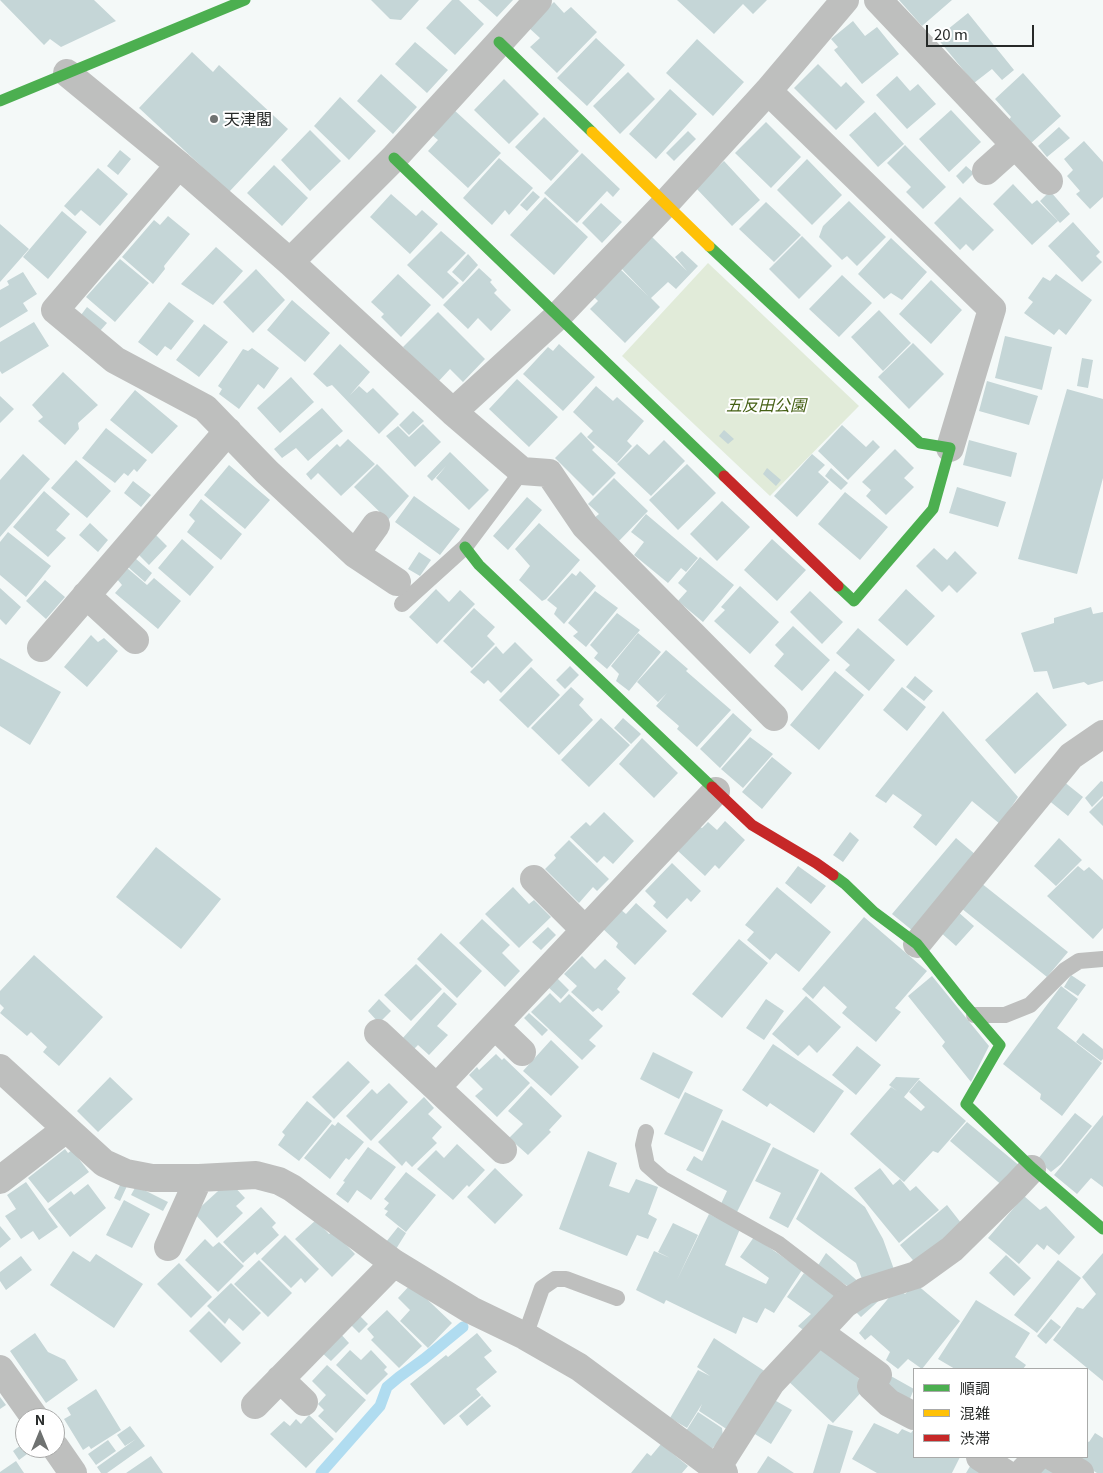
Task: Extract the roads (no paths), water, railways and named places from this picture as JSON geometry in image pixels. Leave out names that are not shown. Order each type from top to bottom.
[{"type":"street","points":[[0,101],[245,0]]},
{"type":"street","points":[[290,262],[394,158],[538,0]]},
{"type":"street","points":[[453,412],[558,316],[665,204],[768,91],[845,0]]},
{"type":"street","points":[[878,0],[1049,181]]},
{"type":"street","points":[[499,42],[665,204],[920,443],[950,448]]},
{"type":"street","points":[[67,73],[179,165],[290,262],[453,412],[522,471],[549,473],[584,526],[774,718]]},
{"type":"street","points":[[394,158],[854,601],[933,509],[992,309],[768,91]]},
{"type":"street","points":[[986,171],[1015,145]]},
{"type":"street","points":[[179,165],[55,310],[115,360],[205,408],[267,472],[400,593]]},
{"type":"street","points":[[40,648],[228,431]]},
{"type":"street","points":[[355,554],[376,525]]},
{"type":"street","points":[[464,547],[479,565],[752,825],[816,863],[845,884],[874,912],[917,944],[974,1016],[1000,1045],[966,1104],[1032,1169],[1103,1229]]},
{"type":"street","points":[[86,595],[134,640]]},
{"type":"street","points":[[917,944],[1072,756],[1103,734]]},
{"type":"street","points":[[437,1087],[716,791]]},
{"type":"street","points":[[534,879],[585,930]]},
{"type":"street","points":[[495,1026],[522,1052]]},
{"type":"street","points":[[378,1033],[503,1150]]},
{"type":"street","points":[[0,1068],[104,1163],[126,1173],[152,1178],[199,1178],[256,1174],[279,1181],[292,1188],[394,1263],[471,1310],[525,1336],[579,1367],[720,1471],[772,1382],[845,1304],[865,1291],[916,1275],[952,1249],[1032,1169]]},
{"type":"street","points":[[0,1180],[66,1129]]},
{"type":"street","points":[[168,1247],[199,1178]]},
{"type":"street","points":[[256,1405],[394,1263]]},
{"type":"street","points":[[819,1332],[878,1375],[871,1386],[890,1403],[913,1415]]},
{"type":"street","points":[[0,1369],[27,1408]]},
{"type":"street","points":[[280,1379],[304,1402]]},
{"type":"street","points":[[63,1458],[73,1473]]},
{"type":"street","points":[[982,1458],[1006,1473]]},
{"type":"street","points":[[1022,1473],[1036,1458]]},
{"type":"street","points":[[1055,1458],[1080,1473]]},
{"type":"lane","points":[[400,593],[464,547],[522,471]]},
{"type":"lane","points":[[974,1016],[1005,1015],[1030,1005],[1065,970],[1079,961],[1103,959]]},
{"type":"lane","points":[[646,1132],[643,1145],[647,1165],[663,1179],[779,1244],[852,1300]]},
{"type":"lane","points":[[525,1336],[542,1288],[554,1279],[566,1279],[616,1298]]},
{"type":"waterway","points":[[321,1473],[380,1406],[387,1387],[463,1327]]},
{"type":"place","name":"天津閣","points":[[214,119]]},
{"type":"park label","name":"五反田公園","points":[[766,405]]}]
